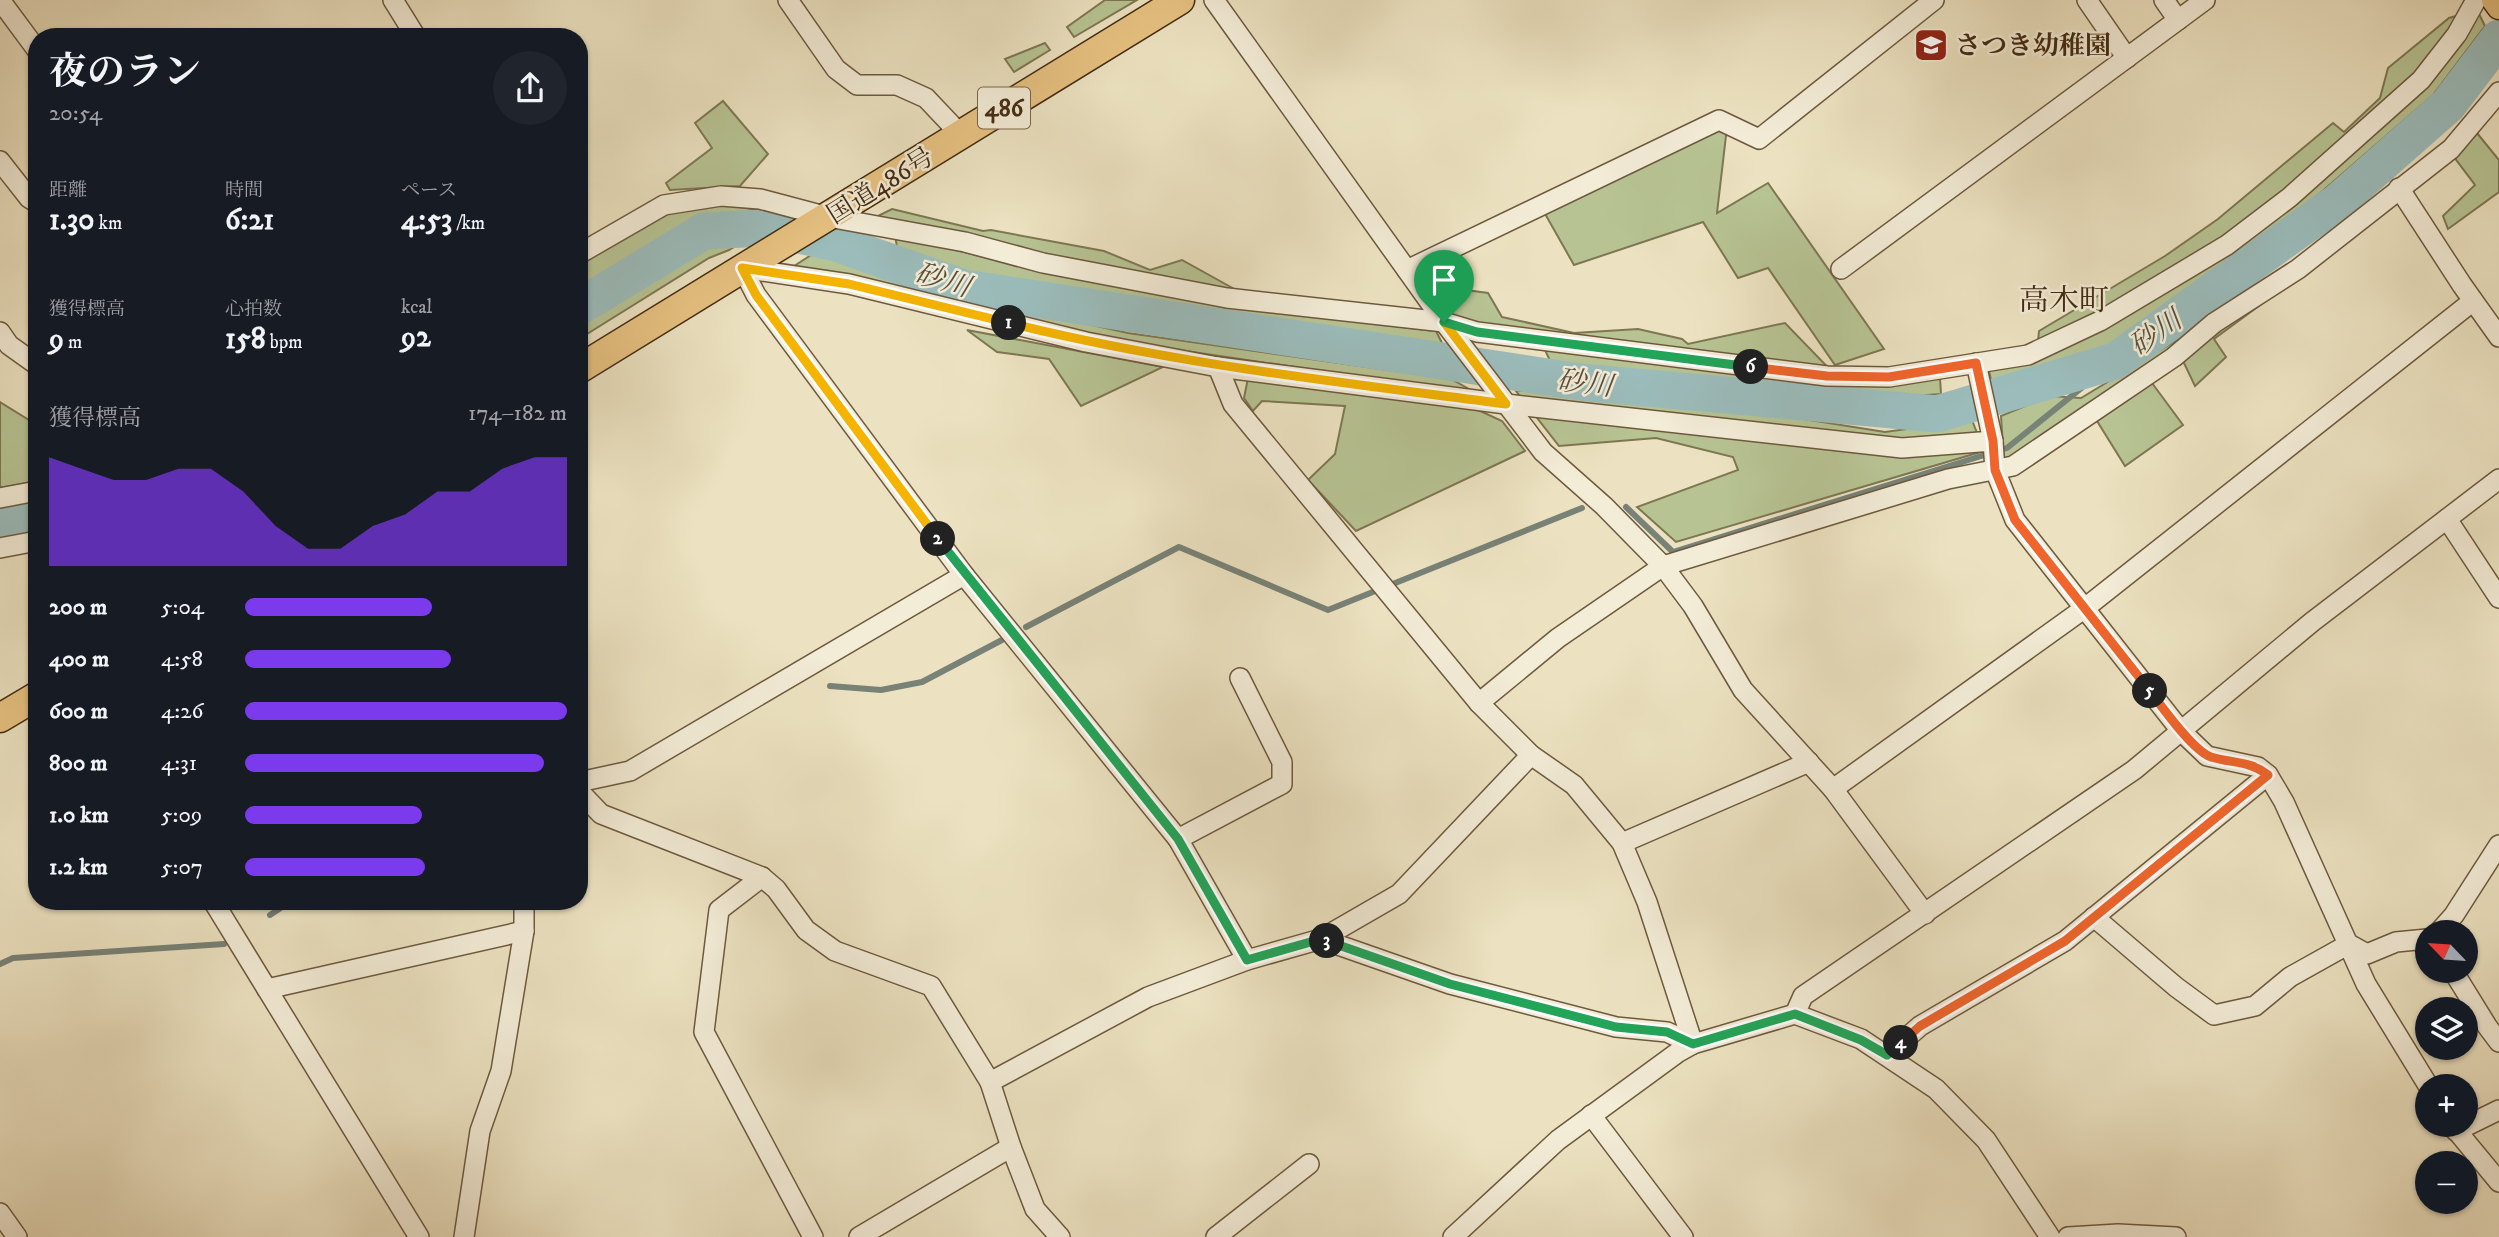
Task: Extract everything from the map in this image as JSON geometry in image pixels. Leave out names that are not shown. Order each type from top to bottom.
[{"type":"highway","name":"国道486号","points":[[588,363],[1180,0]]},
{"type":"highway","points":[[0,718],[28,701]]},
{"type":"main road","points":[[2494,0],[2499,7]]},
{"type":"street","points":[[0,0],[28,38]]},
{"type":"street","points":[[393,0],[410,28]]},
{"type":"street","points":[[788,0],[836,69],[857,85],[897,85],[926,98],[961,135]]},
{"type":"street","points":[[1214,0],[1444,322],[1543,452],[1604,506],[1663,566],[1693,606],[1743,690],[1833,789],[1925,914]]},
{"type":"street","points":[[1407,270],[1719,120],[1759,139],[1934,0]]},
{"type":"street","points":[[2087,0],[2127,58]]},
{"type":"street","points":[[2164,0],[2178,20]]},
{"type":"street","points":[[1842,269],[2205,0]]},
{"type":"street","points":[[588,249],[664,205],[721,196],[760,199],[828,217],[965,242],[1043,263],[1227,298],[1444,322],[1477,332],[1827,376],[1889,377],[2028,355],[2100,321],[2227,245],[2290,197],[2421,80],[2457,34],[2476,0]]},
{"type":"street","points":[[1479,703],[1558,638],[1663,566],[1948,479],[2013,466],[2174,357],[2214,324],[2298,269],[2451,149],[2499,92]]},
{"type":"street","points":[[0,161],[28,197]]},
{"type":"street","points":[[2399,188],[2499,337]]},
{"type":"street","points":[[1247,960],[1178,839],[964,575],[756,295],[752,262],[1086,342],[1218,366],[1506,404],[1902,448],[1993,441]]},
{"type":"street","points":[[1833,789],[2085,608],[2473,301]]},
{"type":"street","points":[[0,332],[9,345],[28,359]]},
{"type":"street","points":[[1976,363],[1993,441],[1995,470],[2015,520],[2181,731],[2207,756],[2258,767],[2268,775],[2284,802],[2367,984],[2421,1074]]},
{"type":"street","points":[[1218,366],[1233,404],[1479,703],[1531,755],[1574,785],[1622,843],[1647,902],[1693,1044]]},
{"type":"street","points":[[1795,1014],[1803,996],[2134,770],[2312,622],[2499,480]]},
{"type":"street","points":[[0,498],[28,493]]},
{"type":"street","points":[[2447,519],[2499,598]]},
{"type":"street","points":[[0,548],[28,543]]},
{"type":"street","points":[[588,780],[630,771],[964,575]]},
{"type":"street","points":[[1178,839],[1282,784],[1282,762],[1240,678]]},
{"type":"street","points":[[990,1082],[1148,997],[1247,960],[1321,939],[1399,894],[1531,755]]},
{"type":"street","points":[[1622,843],[1809,762]]},
{"type":"street","points":[[1887,1055],[1920,1026],[2065,941],[2268,775]]},
{"type":"street","points":[[588,800],[601,814],[762,877],[776,889],[806,930],[835,951],[931,986],[990,1082],[1010,1147],[1035,1209],[1060,1237]]},
{"type":"street","points":[[2450,920],[2499,845]]},
{"type":"street","points":[[762,877],[719,910],[704,1031],[813,1237]]},
{"type":"street","points":[[219,910],[419,1237]]},
{"type":"street","points":[[464,1237],[480,1131],[501,1071],[524,930],[524,910]]},
{"type":"street","points":[[2094,917],[2214,1016],[2255,1006],[2290,977],[2349,944]]},
{"type":"street","points":[[267,989],[524,930]]},
{"type":"street","points":[[1321,939],[1450,984],[1616,1027],[1667,1032],[1693,1044]]},
{"type":"street","points":[[2349,944],[2367,954],[2396,942],[2415,940]]},
{"type":"street","points":[[2461,984],[2499,1042]]},
{"type":"street","points":[[1453,1237],[1558,1140],[1693,1044],[1795,1014],[1861,1040],[1936,1089],[1986,1140],[2050,1237]]},
{"type":"street","points":[[2478,1118],[2499,1110]]},
{"type":"street","points":[[1591,1115],[1683,1237]]},
{"type":"street","points":[[2462,1137],[2499,1182]]},
{"type":"street","points":[[859,1237],[1010,1147]]},
{"type":"street","points":[[1216,1237],[1309,1164]]},
{"type":"street","points":[[0,1213],[18,1237]]},
{"type":"street","points":[[2068,1237],[2118,1234],[2176,1237]]},
{"type":"green space","points":[[1105,0],[1137,0],[1074,37],[1067,27]]},
{"type":"green space","points":[[2477,10],[2485,26],[2433,95],[2310,202],[2173,300],[2108,356],[1993,388],[1988,367],[2038,342],[2039,331],[2165,256],[2218,219],[2333,123],[2344,132],[2380,98],[2388,68],[2449,18]]},
{"type":"green space","points":[[1045,43],[1050,50],[1014,72],[1005,59]]},
{"type":"green space","points":[[723,101],[768,154],[740,186],[670,190],[666,183],[712,148],[695,123]]},
{"type":"green space","points":[[1720,127],[1727,127],[1717,213],[1768,183],[1884,349],[1835,365],[1768,268],[1738,278],[1703,222],[1574,265],[1544,212]]},
{"type":"green space","points":[[2477,133],[2499,160],[2499,192],[2448,229],[2443,216],[2475,185],[2454,157]]},
{"type":"green space","points":[[717,203],[785,215],[729,250],[709,258],[588,333],[588,259],[663,215]]},
{"type":"green space","points":[[892,209],[983,231],[991,230],[1104,251],[1150,270],[1182,260],[1247,296],[1043,258],[876,217]]},
{"type":"green space","points":[[895,235],[1012,264],[1268,311],[1436,331],[1443,345],[1218,318],[941,274],[897,247]]},
{"type":"green space","points":[[822,248],[958,295],[1128,333],[1451,379],[1478,394],[1084,336],[791,268]]},
{"type":"green space","points":[[1451,288],[1488,293],[1502,317],[1574,333],[1638,329],[1682,339],[1688,344],[1785,323],[1843,383],[1940,378],[1941,394],[1902,397],[1800,391],[1553,367],[1545,350],[1454,319],[1438,295]]},
{"type":"green space","points":[[2267,300],[2214,339],[2226,357],[2195,386],[2183,361],[2221,324]]},
{"type":"green space","points":[[2197,328],[2171,353],[2004,463],[2001,416],[2050,396],[2081,398]]},
{"type":"green space","points":[[967,330],[1163,367],[1081,406],[1049,359],[997,352]]},
{"type":"green space","points":[[1248,378],[1476,409],[1502,421],[1525,451],[1356,531],[1308,480],[1335,454],[1345,406],[1262,401],[1253,411],[1244,398]]},
{"type":"green space","points":[[2152,383],[2183,425],[2125,466],[2097,421]]},
{"type":"green space","points":[[1565,387],[1722,406],[1885,432],[1972,420],[1984,451],[1676,542],[1637,507],[1738,470],[1733,457],[1656,438],[1559,446],[1516,391]]},
{"type":"green space","points":[[0,402],[28,419],[28,483],[0,488]]},
{"type":"waterway","name":"砂川","points":[[588,302],[704,231],[766,228],[836,243],[964,288],[1580,382],[1937,414],[2115,361],[2339,201],[2448,105],[2499,38]]},
{"type":"waterway","points":[[1626,507],[1673,552],[2007,448],[2115,361]]},
{"type":"waterway","points":[[1026,627],[1179,547],[1328,610],[1582,508]]},
{"type":"waterway","name":"砂川","points":[[0,521],[28,516]]},
{"type":"waterway","points":[[830,686],[881,690],[922,682],[1002,640]]},
{"type":"waterway","points":[[270,915],[278,910]]},
{"type":"waterway","points":[[0,964],[13,958],[224,944]]},
{"type":"place","name":"さつき幼稚園","points":[[1931,45]]},
{"type":"district","name":"高木町","points":[[2064,300]]},
{"type":"route","points":[[742,268],[849,284],[1086,342],[1218,366],[1506,404],[1444,322],[1477,332],[1827,376],[1889,377],[1976,363],[1993,441],[1995,470],[2015,520],[2181,731],[2207,756],[2258,767],[2268,775],[2065,941],[1920,1026],[1887,1055],[1861,1040],[1795,1014],[1693,1044],[1667,1032],[1616,1027],[1450,984],[1321,939],[1247,960],[1178,839],[964,575],[756,295],[742,268]]}]
